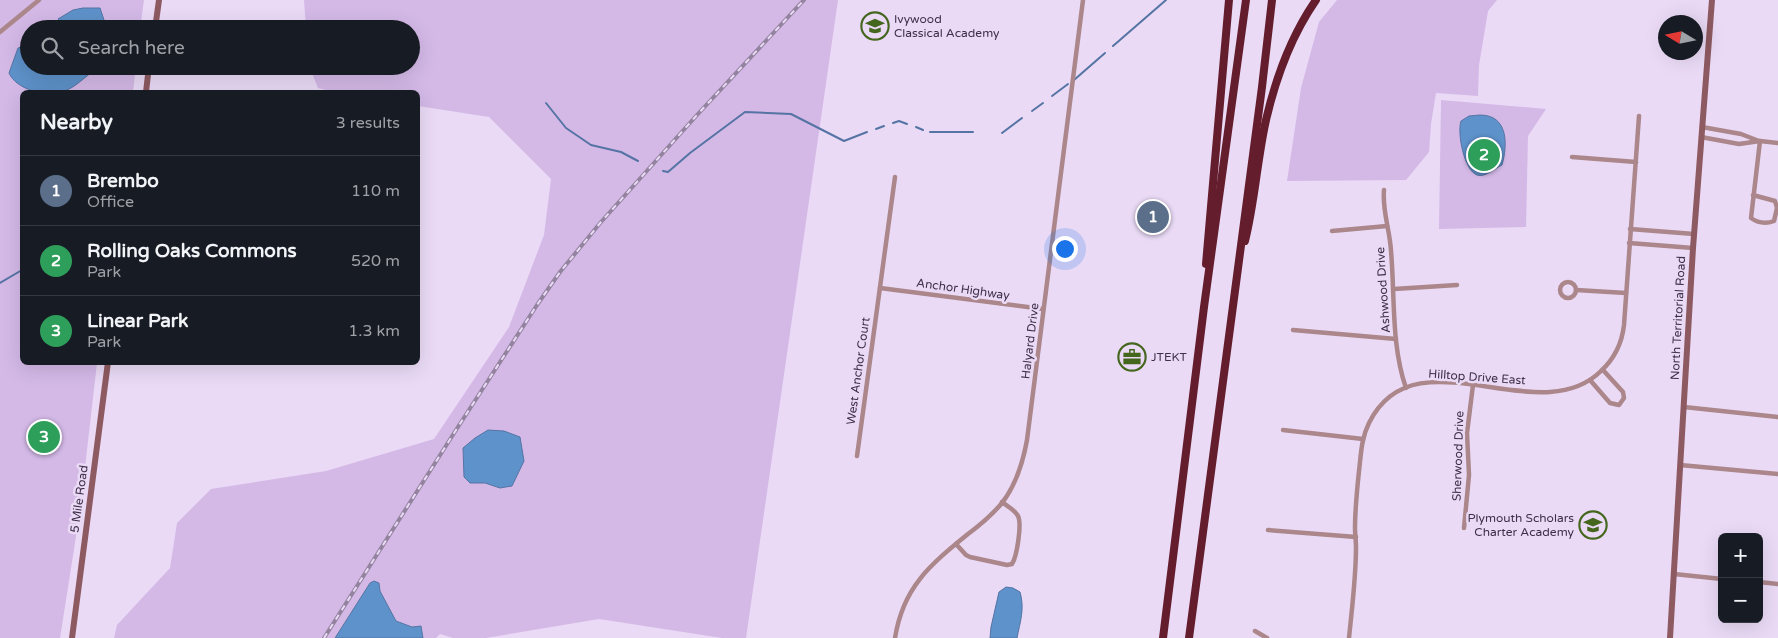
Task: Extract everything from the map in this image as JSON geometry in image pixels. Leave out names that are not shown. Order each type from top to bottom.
[{"type":"highway","points":[[1204,307],[1207,244],[1229,0]]},
{"type":"highway","points":[[1163,638],[1204,307],[1246,0]]},
{"type":"highway","points":[[1189,638],[1272,0]]},
{"type":"highway","points":[[1235,282],[1248,228],[1270,105],[1288,50],[1299,27],[1316,0]]},
{"type":"main road","points":[[156,20],[159,0]]},
{"type":"main road","name":"North Territorial Road","points":[[1670,638],[1693,248],[1712,0]]},
{"type":"main road","points":[[146,90],[148,75]]},
{"type":"main road","name":"5 Mile Road","points":[[72,638],[108,365]]},
{"type":"street","points":[[0,32],[39,0]]},
{"type":"street","name":"Halyard Drive","points":[[895,638],[902,612],[917,582],[937,559],[979,526],[1002,502],[1015,481],[1025,452],[1083,0]]},
{"type":"street","name":"Hilltop Drive East","points":[[1349,638],[1355,566],[1356,509],[1363,439],[1369,423],[1379,408],[1391,397],[1406,388],[1431,382],[1556,392],[1573,389],[1603,370],[1614,355],[1622,338],[1639,116]]},
{"type":"street","points":[[1702,127],[1741,134],[1760,141],[1778,143]]},
{"type":"street","points":[[1701,137],[1739,144],[1760,141]]},
{"type":"street","points":[[1753,195],[1775,201],[1777,208],[1774,221],[1769,223],[1757,222],[1751,218],[1753,195],[1760,141]]},
{"type":"street","points":[[1572,157],[1636,162]]},
{"type":"street","name":"West Anchor Court","points":[[857,456],[895,177]]},
{"type":"street","name":"Ashwood Drive","points":[[1384,190],[1383,206],[1391,248],[1396,339],[1399,365],[1406,388]]},
{"type":"street","points":[[1332,231],[1387,226]]},
{"type":"street","points":[[1630,229],[1694,234]]},
{"type":"street","points":[[1629,243],[1693,248]]},
{"type":"street","points":[[1394,289],[1457,285]]},
{"type":"street","name":"Anchor Highway","points":[[880,288],[1044,309]]},
{"type":"street","points":[[1576,290],[1626,293]]},
{"type":"street","points":[[1294,330],[1396,339]]},
{"type":"street","points":[[1590,380],[1610,403],[1615,405],[1622,402],[1623,392],[1603,370]]},
{"type":"street","name":"Sherwood Drive","points":[[1464,528],[1469,468],[1467,433],[1473,385]]},
{"type":"street","points":[[1684,407],[1778,417]]},
{"type":"street","points":[[1283,430],[1363,439]]},
{"type":"street","points":[[1680,465],[1778,474]]},
{"type":"street","points":[[956,544],[970,557],[1007,565],[1012,564],[1015,556],[1019,522],[1016,513],[1002,502]]},
{"type":"street","points":[[1268,530],[1356,537]]},
{"type":"street","points":[[1674,574],[1718,579]]},
{"type":"street","points":[[1763,582],[1778,584]]},
{"type":"street","points":[[1255,631],[1266,638]]},
{"type":"shaded area","points":[[0,0],[144,0],[141,20],[20,20],[20,75],[135,75],[133,90],[20,90],[20,365],[97,365],[80,511],[60,638],[0,638]]},
{"type":"shaded area","points":[[304,0],[838,0],[746,638],[722,638],[599,619],[486,638],[453,638],[440,634],[436,638],[423,638],[421,626],[412,627],[396,621],[380,591],[379,583],[374,581],[370,583],[335,638],[114,638],[117,625],[170,568],[177,523],[211,489],[326,471],[434,439],[509,327],[544,235],[551,179],[489,117],[420,106],[420,90],[326,90],[318,88],[313,75],[420,75],[420,20],[305,20]],"holes":[[[520,437],[524,461],[500,488],[485,483],[470,483]]]},
{"type":"shaded area","points":[[1337,0],[1497,0],[1488,11],[1479,65],[1478,96],[1436,93],[1429,152],[1406,180],[1287,181],[1301,88],[1319,22]]},
{"type":"shaded area","points":[[1441,100],[1546,109],[1528,136],[1526,227],[1439,229]]},
{"type":"water","points":[[100,8],[104,20],[58,19],[73,10]]},
{"type":"water","points":[[20,47],[20,75],[89,75],[66,90],[31,90],[18,83],[9,73],[18,48]]},
{"type":"water","points":[[1469,116],[1489,116],[1501,125],[1504,132],[1505,148],[1502,165],[1480,176],[1472,172],[1465,159],[1460,127],[1461,121]]},
{"type":"water","points":[[488,430],[504,431],[520,437],[524,461],[512,486],[500,488],[485,483],[470,483],[464,477],[463,448]]},
{"type":"water","points":[[374,581],[379,583],[380,591],[396,621],[412,627],[421,626],[423,638],[335,638],[370,583]]},
{"type":"water","points":[[1006,587],[1020,592],[1022,615],[1017,638],[990,638],[999,592]]},
{"type":"waterway","points":[[1113,46],[1166,0]]},
{"type":"waterway","points":[[1074,80],[1105,53]]},
{"type":"waterway","points":[[1052,96],[1068,84]]},
{"type":"waterway","points":[[546,103],[566,128],[591,145],[621,152],[638,161]]},
{"type":"waterway","points":[[1032,111],[1043,103]]},
{"type":"waterway","points":[[663,171],[668,172],[745,112],[791,114],[844,141],[867,132]]},
{"type":"waterway","points":[[1002,133],[1022,118]]},
{"type":"waterway","points":[[893,123],[899,121],[907,124]]},
{"type":"waterway","points":[[876,129],[884,126]]},
{"type":"waterway","points":[[916,127],[923,130]]},
{"type":"waterway","points":[[930,132],[973,132]]},
{"type":"waterway","points":[[0,283],[20,271]]},
{"type":"railway","points":[[324,638],[456,430],[560,272],[601,222],[804,0]]},
{"type":"place","name":"Ivywood Classical Academy","points":[[875,26]]},
{"type":"place","name":"Rolling Oaks Commons","points":[[1484,155]]},
{"type":"place","name":"Brembo","points":[[1153,217]]},
{"type":"place","name":"JTEKT","points":[[1132,357]]},
{"type":"place","name":"Linear Park","points":[[44,437]]},
{"type":"place","name":"Plymouth Scholars Charter Academy","points":[[1593,525]]}]
